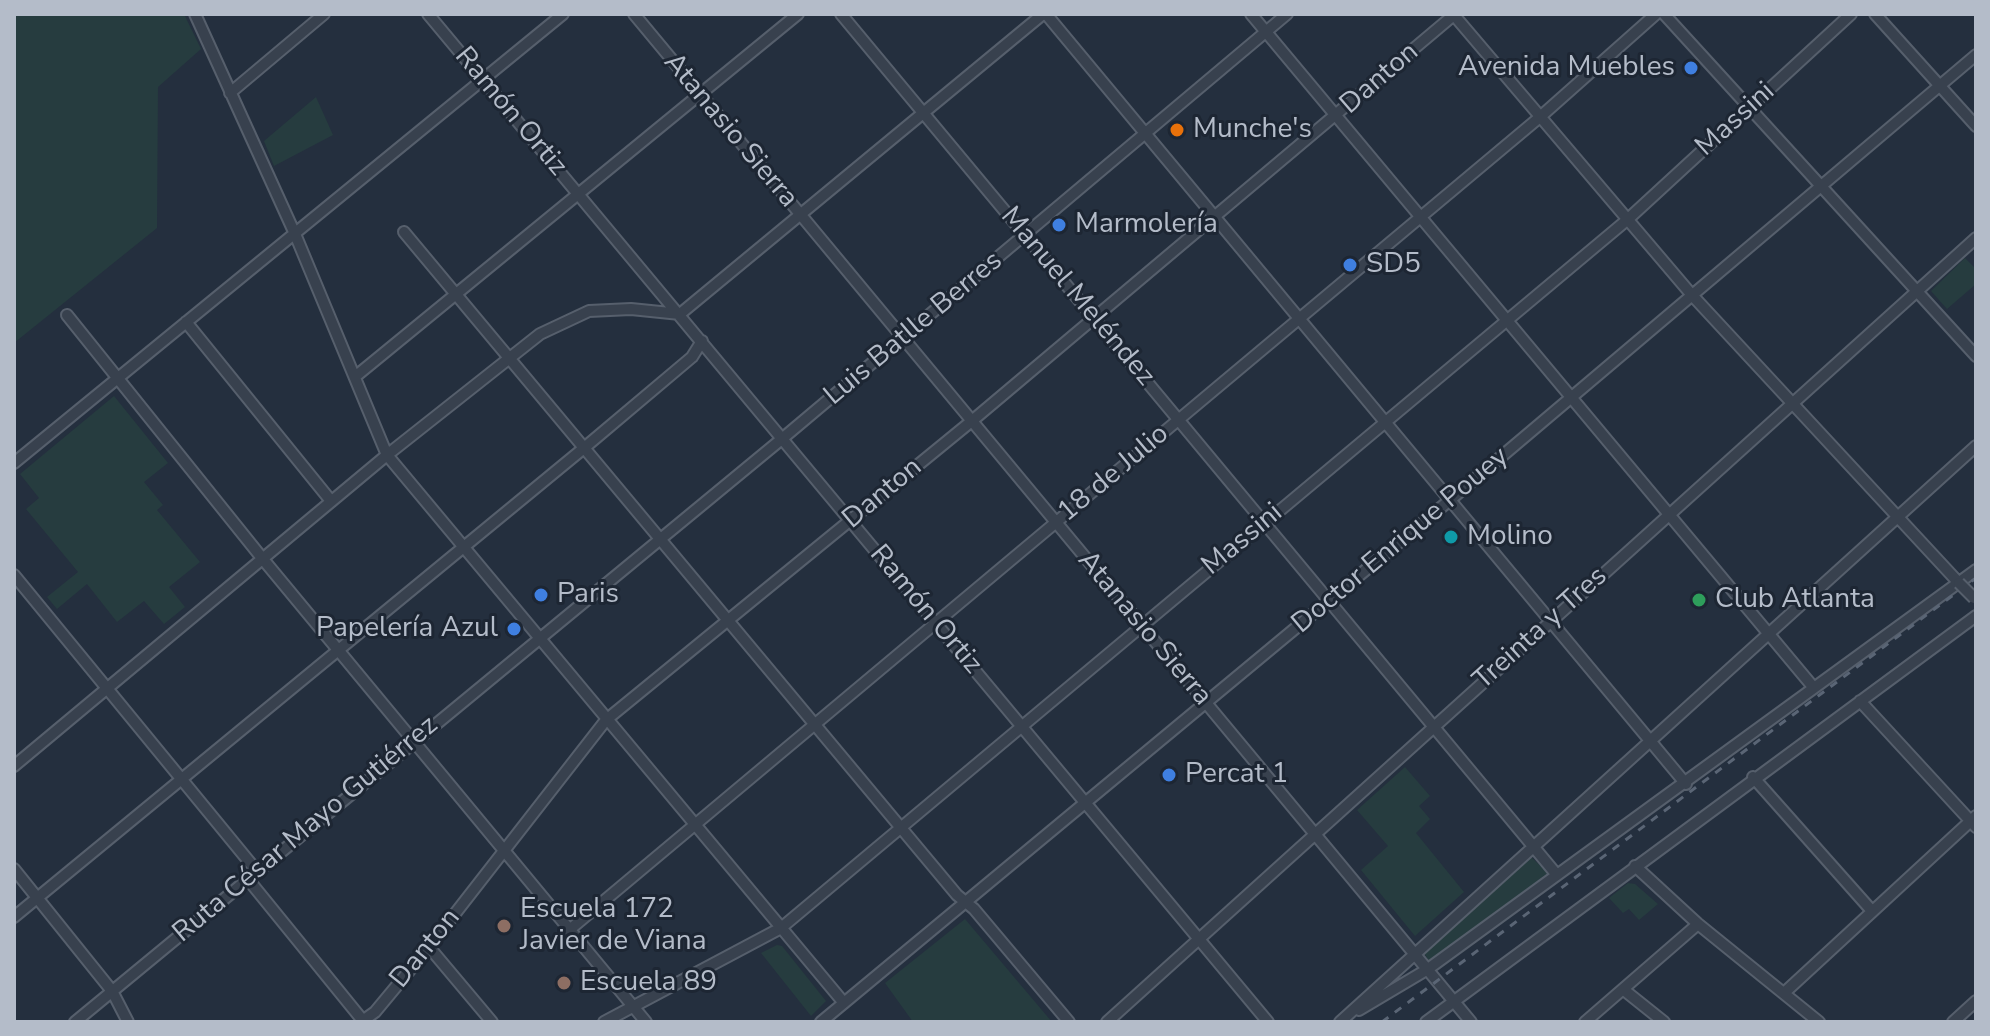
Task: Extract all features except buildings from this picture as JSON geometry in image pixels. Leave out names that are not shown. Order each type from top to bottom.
[{"type":"street","points":[[195,14],[295,234],[387,455],[844,1003]]},
{"type":"street","points":[[230,93],[324,14]]},
{"type":"street","name":"Ramón Ortiz","points":[[428,14],[1268,1022]]},
{"type":"street","points":[[14,463],[563,14]]},
{"type":"street","name":"Atanasio Sierra","points":[[634,14],[1471,1022]]},
{"type":"street","points":[[356,376],[581,195],[798,14]]},
{"type":"street","name":"Manuel Meléndez","points":[[841,14],[1557,875]]},
{"type":"street","points":[[14,766],[387,455],[540,334],[589,311],[631,309],[680,314],[1044,14],[1686,784]]},
{"type":"street","points":[[1251,14],[1814,688]]},
{"type":"street","name":"Luis Batlle Berres","points":[[539,640],[1287,14]]},
{"type":"street","points":[[1454,14],[1691,294],[1975,599]]},
{"type":"street","name":"Danton","points":[[363,1021],[375,1012],[429,947],[606,720],[973,420],[1336,117],[1454,14]]},
{"type":"street","name":"18 de Julio","points":[[568,931],[1421,218],[1656,14]]},
{"type":"street","points":[[1664,14],[1976,356]]},
{"type":"street","name":"Massini","points":[[604,1022],[781,928],[1627,220],[1851,14]]},
{"type":"street","points":[[1875,14],[1976,126]]},
{"type":"street","name":"Doctor Enrique Pouey","points":[[821,1022],[1207,704],[1976,55]]},
{"type":"street","points":[[404,232],[900,826],[1069,1022]]},
{"type":"street","name":"Treinta y Tres","points":[[1107,1022],[1976,238]]},
{"type":"street","points":[[67,315],[338,651],[646,1022]]},
{"type":"street","points":[[186,322],[331,501]]},
{"type":"street","points":[[14,917],[584,448],[692,357],[702,341]]},
{"type":"street","points":[[1340,1022],[1976,446]]},
{"type":"street","points":[[1340,1022],[1428,969],[1976,570]]},
{"type":"street","points":[[14,575],[256,870]]},
{"type":"street","points":[[1426,1022],[1753,777],[1976,616]]},
{"type":"street","name":"Ruta César Mayo Gutiérrez","points":[[75,1022],[539,640]]},
{"type":"street","points":[[1784,993],[1974,821],[1860,701]]},
{"type":"street","points":[[1753,777],[1872,911]]},
{"type":"street","points":[[1635,866],[1698,924],[1819,1022]]},
{"type":"street","points":[[14,869],[112,991],[128,1022]]},
{"type":"street","points":[[247,878],[363,1021]]},
{"type":"street","points":[[1585,1022],[1698,924]]},
{"type":"street","points":[[429,947],[492,1022]]},
{"type":"street","points":[[1624,990],[1664,1022]]},
{"type":"street","points":[[1953,1022],[1976,1001]]},
{"type":"green space","points":[[14,14],[184,14],[201,49],[158,87],[157,228],[14,343]]},
{"type":"green space","points":[[316,97],[333,135],[274,166],[264,141]]},
{"type":"green space","points":[[1965,258],[1976,269],[1976,284],[1947,309],[1931,291]]},
{"type":"green space","points":[[114,396],[168,463],[144,482],[163,505],[157,510],[200,562],[169,587],[185,607],[164,624],[144,601],[117,622],[87,584],[57,609],[47,597],[78,572],[26,509],[39,498],[20,474]]},
{"type":"green space","points":[[1405,767],[1430,796],[1419,806],[1430,819],[1416,833],[1464,892],[1415,936],[1361,870],[1388,846],[1357,810]]},
{"type":"green space","points":[[1530,856],[1547,872],[1547,877],[1429,961],[1423,951]]},
{"type":"green space","points":[[1628,883],[1635,884],[1658,904],[1639,920],[1629,909],[1623,913],[1609,898]]},
{"type":"green space","points":[[965,919],[1052,1022],[913,1022],[885,983]]},
{"type":"green space","points":[[777,945],[782,946],[826,1001],[811,1016],[761,953]]},
{"type":"railway","points":[[1382,1022],[1976,578]]},
{"type":"place","name":"Avenida Muebles","points":[[1691,68]]},
{"type":"place","name":"Munche's","points":[[1177,130]]},
{"type":"place","name":"Marmolería","points":[[1059,225]]},
{"type":"place","name":"SD5","points":[[1350,265]]},
{"type":"place","name":"Molino","points":[[1451,537]]},
{"type":"place","name":"Paris","points":[[541,595]]},
{"type":"place","name":"Club Atlanta","points":[[1699,600]]},
{"type":"place","name":"Papelería Azul","points":[[514,629]]},
{"type":"place","name":"Percat 1","points":[[1169,775]]},
{"type":"place","name":"Escuela 172 Javier de Viana","points":[[504,926]]},
{"type":"place","name":"Escuela 89","points":[[564,983]]}]
